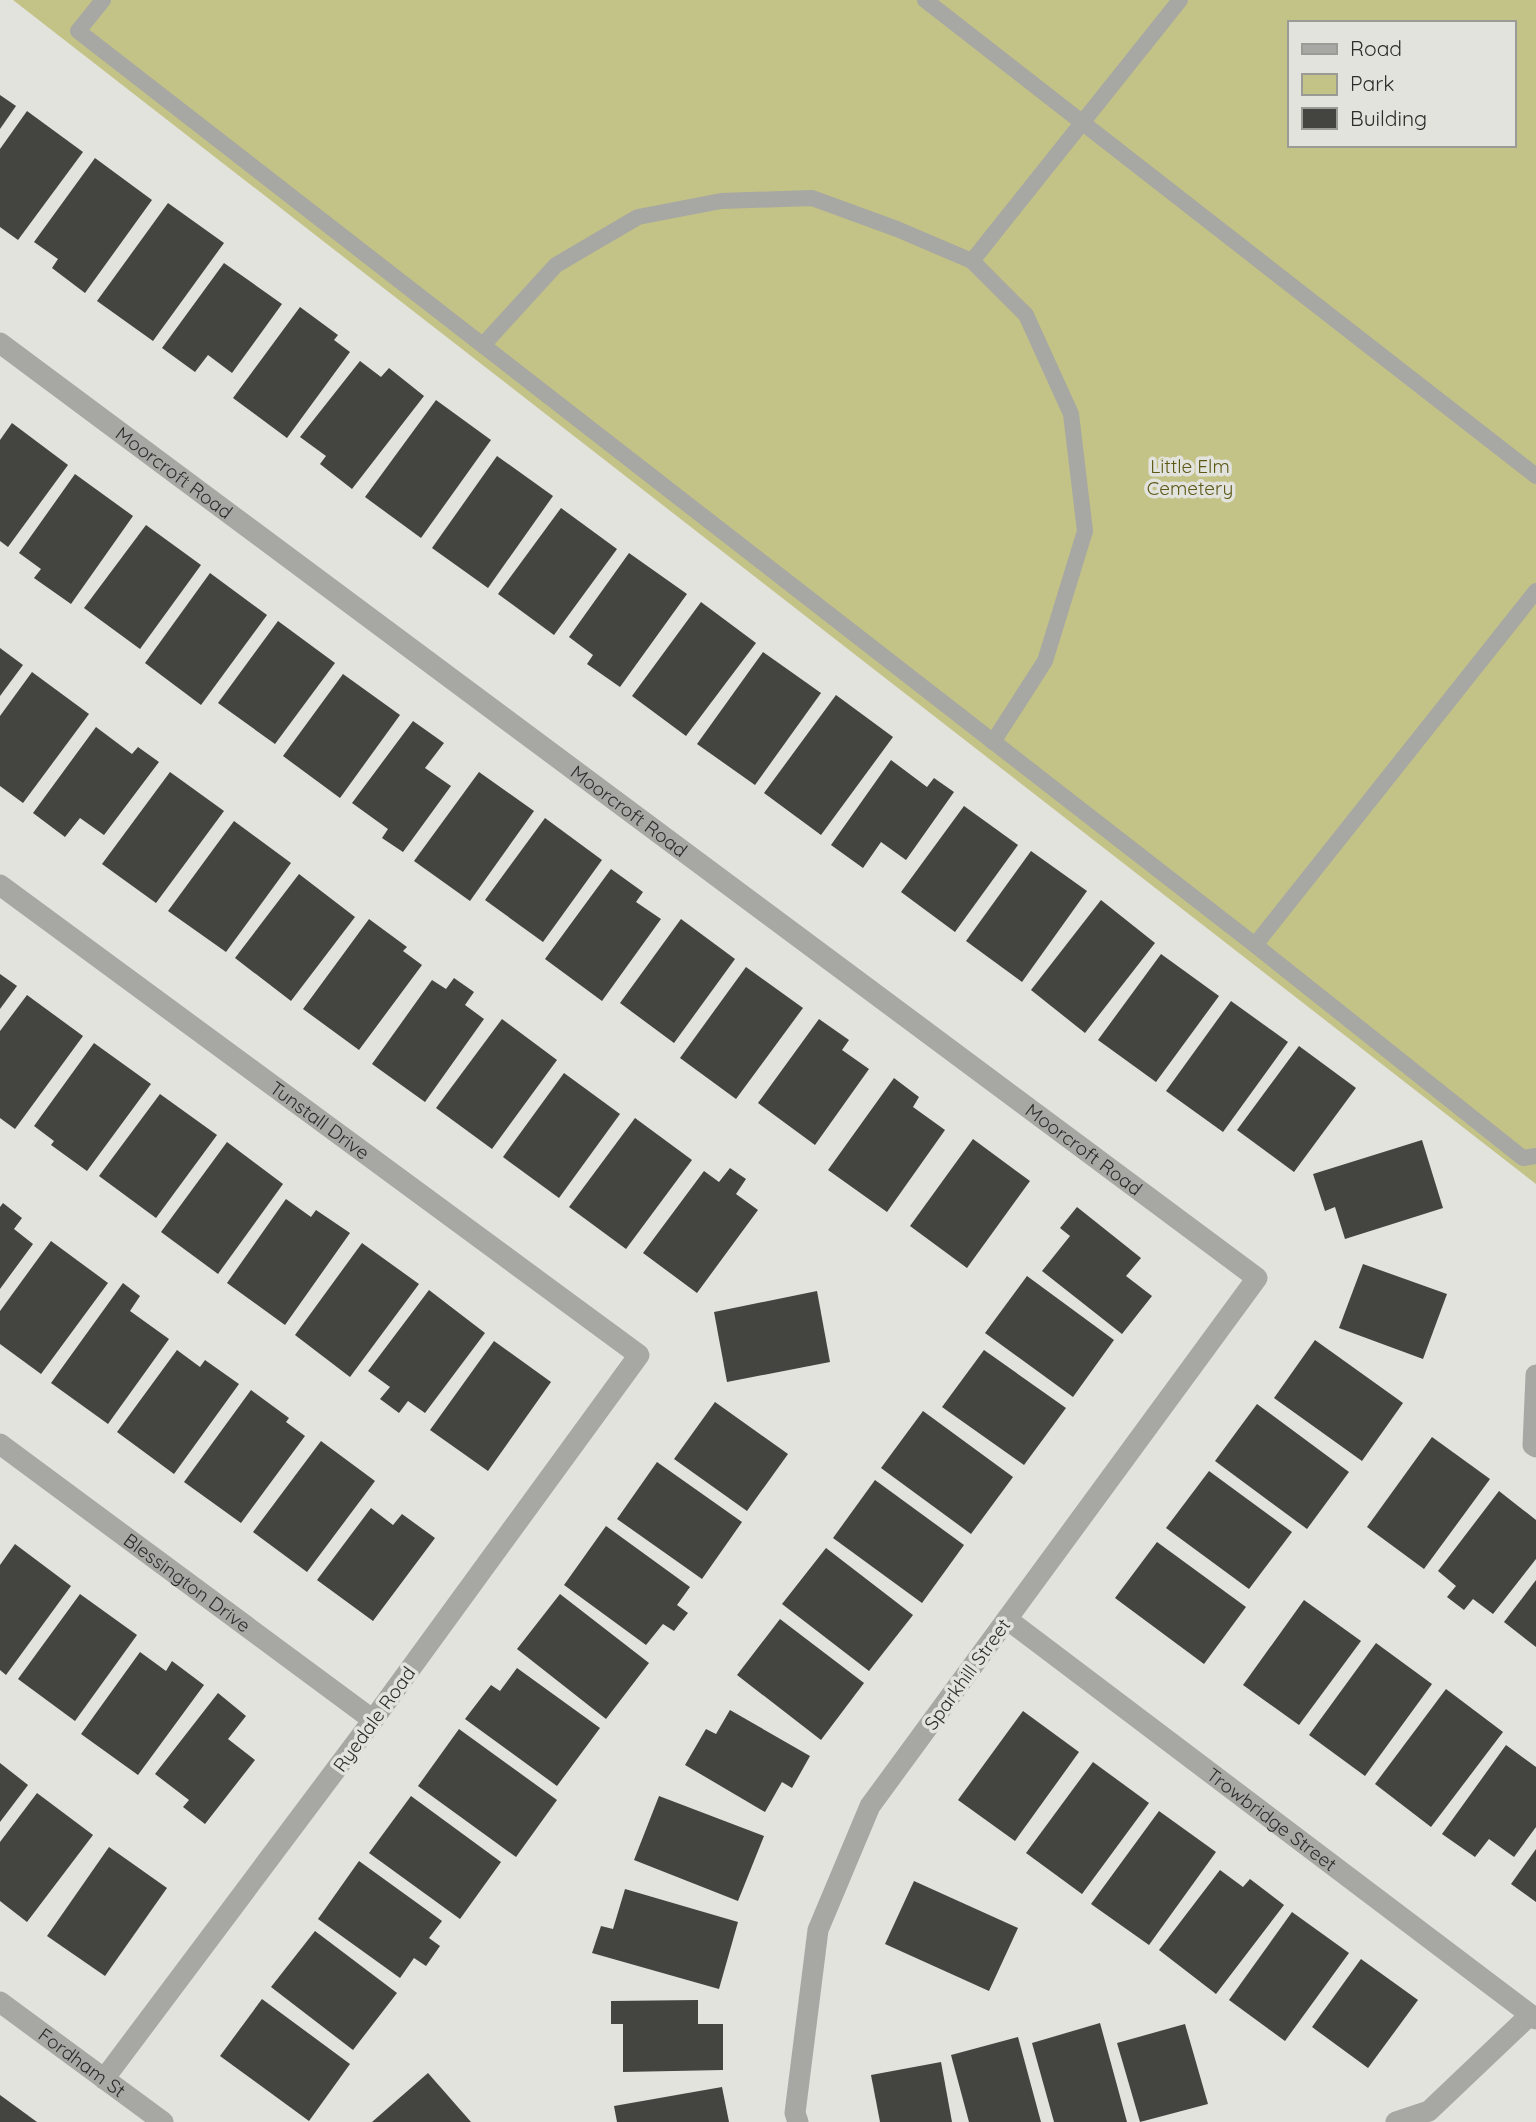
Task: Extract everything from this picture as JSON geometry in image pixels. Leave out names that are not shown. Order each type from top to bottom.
[{"type":"street","name":"Moorcroft Road","points":[[0,343],[1257,1278]]},
{"type":"street","name":"Tunstall Drive","points":[[0,885],[639,1355]]},
{"type":"street","name":"Sparkhill Street","points":[[798,2122],[796,2113],[818,1930],[870,1807],[1257,1278]]},
{"type":"street","name":"Ryedale Road","points":[[104,2079],[373,1720],[639,1355]]},
{"type":"street","points":[[1534,1446],[1536,1375]]},
{"type":"street","name":"Blessington Drive","points":[[0,1444],[373,1720]]},
{"type":"street","name":"Trowbridge Street","points":[[1007,1619],[1533,2017]]},
{"type":"street","name":"Fordham St","points":[[0,2002],[163,2122]]},
{"type":"street","points":[[1396,2122],[1429,2110],[1533,2017]]},
{"type":"lane","points":[[103,0],[78,31],[1255,945],[1523,1158],[1536,1156]]},
{"type":"lane","points":[[925,0],[1536,476]]},
{"type":"lane","points":[[972,261],[1180,0]]},
{"type":"lane","points":[[482,345],[556,265],[638,217],[721,201],[812,198],[897,229],[972,261],[1026,315],[1071,414],[1085,531],[1045,661],[993,742]]},
{"type":"lane","points":[[1255,945],[1536,591]]},
{"type":"green space","name":"Little Elm Cemetery","points":[[13,0],[1536,0],[1536,1184]]},
{"type":"building","points":[[0,95],[16,106],[0,129]]},
{"type":"building","points":[[27,111],[83,152],[18,240],[0,227],[0,149]]},
{"type":"building","points":[[95,158],[152,200],[85,293],[52,268],[58,259],[34,242]]},
{"type":"building","points":[[168,203],[224,243],[153,341],[97,301]]},
{"type":"building","points":[[224,263],[282,304],[232,373],[208,355],[195,372],[162,348]]},
{"type":"building","points":[[300,307],[338,335],[334,340],[350,352],[287,438],[233,398]]},
{"type":"building","points":[[360,361],[381,377],[389,368],[424,396],[352,489],[320,464],[326,456],[300,437]]},
{"type":"building","points":[[436,400],[491,440],[421,538],[365,497]]},
{"type":"building","points":[[12,423],[68,465],[8,547],[0,541],[0,440]]},
{"type":"building","points":[[497,456],[553,496],[488,588],[432,548]]},
{"type":"building","points":[[75,474],[133,516],[71,604],[34,578],[41,569],[19,553]]},
{"type":"building","points":[[561,508],[617,549],[554,635],[498,594]]},
{"type":"building","points":[[146,525],[201,565],[140,649],[84,608]]},
{"type":"building","points":[[629,553],[687,594],[620,687],[587,664],[593,655],[569,637]]},
{"type":"building","points":[[210,573],[267,615],[201,705],[145,663]]},
{"type":"building","points":[[701,602],[756,643],[686,736],[632,696]]},
{"type":"building","points":[[278,621],[335,663],[275,744],[218,703]]},
{"type":"building","points":[[0,648],[23,665],[0,696]]},
{"type":"building","points":[[763,652],[821,693],[755,785],[697,744]]},
{"type":"building","points":[[32,672],[89,714],[23,803],[0,786],[0,716]]},
{"type":"building","points":[[343,674],[400,715],[340,798],[283,756]]},
{"type":"building","points":[[836,695],[893,737],[821,835],[764,793]]},
{"type":"building","points":[[413,721],[444,743],[425,768],[451,786],[403,852],[382,838],[388,829],[352,803]]},
{"type":"building","points":[[96,727],[132,754],[138,747],[159,762],[104,835],[80,818],[65,837],[33,813]]},
{"type":"building","points":[[891,760],[927,787],[934,778],[954,792],[906,860],[881,842],[863,868],[831,845]]},
{"type":"building","points":[[170,772],[224,811],[156,903],[102,864]]},
{"type":"building","points":[[479,772],[534,811],[470,901],[414,861]]},
{"type":"building","points":[[964,806],[1018,845],[955,932],[901,892]]},
{"type":"building","points":[[545,818],[602,860],[543,942],[485,900]]},
{"type":"building","points":[[234,821],[291,863],[226,952],[168,911]]},
{"type":"building","points":[[1031,851],[1087,891],[1022,982],[966,941]]},
{"type":"building","points":[[611,869],[643,892],[636,902],[661,919],[602,1001],[545,959]]},
{"type":"building","points":[[299,874],[355,917],[291,1001],[235,958]]},
{"type":"building","points":[[1101,900],[1155,943],[1085,1033],[1031,990]]},
{"type":"building","points":[[369,919],[407,947],[403,951],[422,965],[359,1050],[303,1009]]},
{"type":"building","points":[[681,919],[735,959],[674,1043],[620,1003]]},
{"type":"building","points":[[1161,954],[1219,996],[1156,1082],[1098,1040]]},
{"type":"building","points":[[746,967],[803,1008],[736,1099],[680,1058]]},
{"type":"building","points":[[0,974],[17,986],[0,1009]]},
{"type":"building","points":[[454,978],[474,992],[465,1005],[484,1019],[425,1102],[372,1064],[432,980],[446,989]]},
{"type":"building","points":[[27,995],[83,1036],[15,1129],[0,1118],[0,1031]]},
{"type":"building","points":[[1231,1001],[1288,1042],[1223,1132],[1166,1091]]},
{"type":"building","points":[[502,1019],[557,1060],[492,1149],[436,1108]]},
{"type":"building","points":[[819,1019],[849,1040],[842,1050],[869,1069],[815,1145],[758,1103]]},
{"type":"building","points":[[94,1043],[151,1084],[87,1171],[51,1145],[54,1141],[34,1126]]},
{"type":"building","points":[[1299,1046],[1356,1088],[1294,1172],[1237,1130]]},
{"type":"building","points":[[564,1073],[620,1114],[559,1198],[503,1157]]},
{"type":"building","points":[[894,1078],[919,1097],[913,1107],[945,1130],[887,1212],[828,1170]]},
{"type":"building","points":[[160,1094],[217,1135],[156,1218],[99,1176]]},
{"type":"building","points":[[635,1118],[692,1160],[626,1249],[569,1207]]},
{"type":"building","points":[[973,1139],[1030,1181],[967,1268],[910,1226]]},
{"type":"building","points":[[1422,1140],[1443,1208],[1345,1239],[1335,1207],[1325,1211],[1313,1174]]},
{"type":"building","points":[[227,1142],[283,1184],[218,1274],[161,1232]]},
{"type":"building","points":[[730,1168],[746,1179],[736,1194],[758,1210],[697,1293],[643,1253],[704,1171],[719,1182]]},
{"type":"building","points":[[286,1199],[311,1217],[316,1210],[350,1233],[285,1325],[227,1283]]},
{"type":"building","points":[[3,1203],[22,1218],[14,1229],[33,1244],[0,1289],[0,1207]]},
{"type":"building","points":[[1077,1207],[1141,1258],[1126,1276],[1152,1296],[1122,1334],[1042,1271],[1070,1236],[1060,1228]]},
{"type":"building","points":[[51,1241],[108,1283],[41,1374],[0,1344],[0,1311]]},
{"type":"building","points":[[362,1243],[419,1284],[350,1377],[295,1335]]},
{"type":"building","points":[[1363,1264],[1447,1294],[1423,1359],[1339,1328]]},
{"type":"building","points":[[1027,1276],[1114,1340],[1073,1397],[985,1333]]},
{"type":"building","points":[[123,1283],[140,1296],[130,1311],[169,1339],[108,1424],[51,1383]]},
{"type":"building","points":[[429,1290],[485,1333],[425,1413],[408,1401],[399,1413],[380,1399],[390,1387],[368,1371]]},
{"type":"building","points":[[817,1291],[830,1362],[727,1382],[714,1312]]},
{"type":"building","points":[[1315,1340],[1403,1403],[1362,1461],[1274,1398]]},
{"type":"building","points":[[494,1341],[551,1382],[488,1471],[430,1430]]},
{"type":"building","points":[[177,1350],[200,1367],[205,1360],[239,1384],[174,1474],[117,1432]]},
{"type":"building","points":[[984,1350],[1066,1408],[1024,1465],[942,1407]]},
{"type":"building","points":[[251,1390],[289,1418],[286,1422],[305,1436],[241,1523],[184,1482]]},
{"type":"building","points":[[715,1402],[788,1454],[747,1511],[674,1459]]},
{"type":"building","points":[[1257,1404],[1349,1472],[1307,1529],[1215,1461]]},
{"type":"building","points":[[923,1411],[1013,1477],[971,1534],[881,1468]]},
{"type":"building","points":[[1432,1437],[1490,1479],[1424,1569],[1367,1527]]},
{"type":"building","points":[[321,1441],[375,1481],[307,1572],[253,1532]]},
{"type":"building","points":[[657,1462],[742,1522],[702,1579],[617,1519]]},
{"type":"building","points":[[1209,1471],[1292,1532],[1249,1589],[1166,1528]]},
{"type":"building","points":[[875,1480],[964,1545],[922,1603],[833,1538]]},
{"type":"building","points":[[1499,1491],[1536,1520],[1536,1559],[1493,1614],[1473,1599],[1464,1610],[1447,1597],[1456,1586],[1438,1571]]},
{"type":"building","points":[[371,1508],[393,1525],[402,1514],[435,1538],[373,1621],[317,1580]]},
{"type":"building","points":[[606,1526],[690,1587],[677,1605],[688,1613],[674,1631],[663,1624],[646,1645],[564,1585]]},
{"type":"building","points":[[1157,1542],[1246,1607],[1204,1664],[1115,1598]]},
{"type":"building","points":[[15,1544],[71,1586],[6,1675],[0,1670],[0,1565]]},
{"type":"building","points":[[826,1548],[913,1615],[869,1671],[782,1604]]},
{"type":"building","points":[[1536,1580],[1536,1647],[1504,1622]]},
{"type":"building","points":[[80,1594],[137,1635],[75,1721],[18,1679]]},
{"type":"building","points":[[560,1594],[649,1663],[606,1719],[517,1649]]},
{"type":"building","points":[[1304,1600],[1361,1641],[1299,1725],[1243,1685]]},
{"type":"building","points":[[780,1619],[864,1683],[821,1740],[737,1675]]},
{"type":"building","points":[[1376,1643],[1432,1684],[1365,1776],[1309,1735]]},
{"type":"building","points":[[140,1652],[166,1671],[172,1661],[204,1685],[138,1775],[81,1734]]},
{"type":"building","points":[[517,1668],[600,1728],[557,1786],[465,1719],[491,1685],[500,1691]]},
{"type":"building","points":[[1446,1689],[1503,1732],[1431,1827],[1375,1784]]},
{"type":"building","points":[[218,1693],[246,1716],[228,1739],[255,1760],[205,1824],[183,1807],[189,1800],[155,1774]]},
{"type":"building","points":[[730,1710],[810,1756],[792,1788],[782,1782],[765,1812],[685,1765],[706,1729],[716,1734]]},
{"type":"building","points":[[1023,1711],[1079,1752],[1015,1841],[958,1800]]},
{"type":"building","points":[[459,1729],[557,1800],[516,1857],[418,1786]]},
{"type":"building","points":[[1506,1745],[1536,1767],[1536,1827],[1514,1857],[1489,1839],[1475,1857],[1442,1834]]},
{"type":"building","points":[[1093,1762],[1149,1803],[1082,1894],[1026,1853]]},
{"type":"building","points":[[0,1763],[28,1785],[0,1822]]},
{"type":"building","points":[[37,1793],[93,1835],[27,1922],[0,1901],[0,1842]]},
{"type":"building","points":[[411,1796],[501,1862],[460,1919],[369,1853]]},
{"type":"building","points":[[659,1796],[764,1836],[738,1901],[634,1860]]},
{"type":"building","points":[[1159,1811],[1216,1852],[1149,1945],[1091,1904]]},
{"type":"building","points":[[109,1847],[167,1888],[105,1976],[47,1936]]},
{"type":"building","points":[[1536,1849],[1536,1902],[1511,1884]]},
{"type":"building","points":[[359,1861],[442,1921],[429,1938],[440,1946],[426,1966],[414,1958],[400,1978],[318,1919]]},
{"type":"building","points":[[1220,1870],[1243,1887],[1250,1879],[1284,1905],[1216,1994],[1159,1950]]},
{"type":"building","points":[[914,1881],[1018,1928],[989,1991],[885,1944]]},
{"type":"building","points":[[625,1889],[738,1922],[719,1989],[592,1953],[601,1926],[613,1929]]},
{"type":"building","points":[[1292,1912],[1349,1953],[1285,2041],[1229,2000]]},
{"type":"building","points":[[315,1931],[397,1993],[353,2050],[271,1987]]},
{"type":"building","points":[[1361,1959],[1418,2000],[1368,2068],[1312,2027]]},
{"type":"building","points":[[262,1999],[350,2064],[309,2121],[220,2056]]},
{"type":"building","points":[[698,2000],[698,2024],[723,2024],[723,2070],[623,2072],[623,2024],[611,2024],[611,2001]]},
{"type":"building","points":[[1100,2023],[1127,2122],[1054,2122],[1032,2043]]},
{"type":"building","points":[[1185,2024],[1208,2104],[1140,2122],[1117,2043]]},
{"type":"building","points":[[1018,2037],[1041,2122],[969,2122],[951,2055]]},
{"type":"building","points":[[941,2062],[952,2122],[880,2122],[871,2075]]},
{"type":"building","points":[[428,2073],[471,2122],[372,2122]]},
{"type":"building","points":[[722,2087],[729,2122],[617,2122],[614,2106]]},
{"type":"building","points":[[0,2095],[37,2122],[0,2122]]}]
